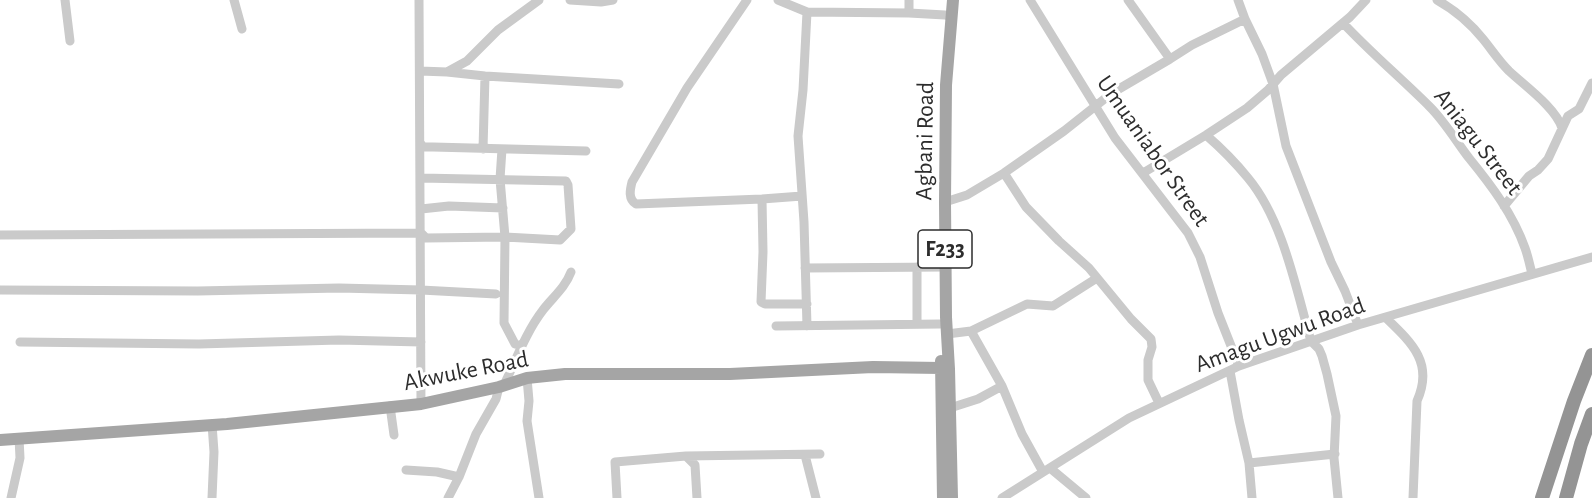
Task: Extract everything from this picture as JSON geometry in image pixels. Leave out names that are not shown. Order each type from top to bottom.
[{"type":"highway","points":[[1542,498],[1574,401],[1592,355]]},
{"type":"highway","points":[[1566,498],[1592,414]]},
{"type":"main road","name":"Agbani Road","points":[[944,498],[944,329],[939,305],[945,202],[948,16],[946,0]]},
{"type":"main road","name":"Agbani Road","points":[[943,266],[939,144],[948,16],[952,0]]},
{"type":"main road","name":"Akwuke Road","points":[[0,440],[280,419],[421,404],[502,386],[527,378],[565,374],[730,374],[862,368],[945,368]]},
{"type":"main road","name":"Agbani Road","points":[[945,368],[950,408],[952,498]]},
{"type":"street","points":[[65,0],[70,42]]},
{"type":"street","points":[[234,0],[242,29]]},
{"type":"street","points":[[419,0],[422,148],[421,404]]},
{"type":"street","points":[[447,72],[467,61],[498,30],[539,0]]},
{"type":"street","points":[[570,0],[601,2],[613,0]]},
{"type":"street","points":[[747,0],[687,88],[632,182],[630,189],[633,202],[636,204],[802,196]]},
{"type":"street","points":[[778,0],[807,12],[909,13],[948,16]]},
{"type":"street","points":[[909,0],[909,13]]},
{"type":"street","name":"Umuaniabor Street","points":[[1030,0],[1114,138],[1183,225],[1194,244],[1235,368],[1239,420],[1248,463],[1252,498]]},
{"type":"street","points":[[1128,0],[1170,59]]},
{"type":"street","points":[[1238,0],[1273,84],[1286,146],[1330,262],[1345,291],[1358,325]]},
{"type":"street","points":[[1143,173],[1247,108],[1366,0]]},
{"type":"street","points":[[1437,0],[1483,38],[1508,70],[1554,113],[1562,128]]},
{"type":"street","points":[[807,12],[798,136],[807,326]]},
{"type":"street","points":[[945,202],[967,195],[1004,173],[1112,93],[1192,45],[1245,19]]},
{"type":"street","name":"Aniagu Street","points":[[1343,23],[1372,54],[1430,106],[1445,123],[1483,174],[1503,206],[1523,241],[1532,274]]},
{"type":"street","points":[[420,72],[619,84]]},
{"type":"street","points":[[483,149],[485,76]]},
{"type":"street","points":[[1503,206],[1529,176],[1548,159],[1570,114],[1579,109],[1592,83]]},
{"type":"street","points":[[1554,113],[1570,114]]},
{"type":"street","points":[[1206,135],[1249,178],[1269,212],[1287,257],[1311,341],[1319,349],[1332,395],[1336,416],[1334,458],[1338,498]]},
{"type":"street","points":[[422,148],[586,151]]},
{"type":"street","points":[[502,149],[500,179],[505,237],[504,323],[515,344],[522,346]]},
{"type":"street","points":[[1004,173],[1026,207],[1097,278],[1151,339],[1148,380],[1159,403]]},
{"type":"street","points":[[0,235],[421,233],[426,238],[505,237],[560,240],[571,229],[566,181],[421,178]]},
{"type":"street","points":[[762,199],[761,302],[765,304],[807,304]]},
{"type":"street","points":[[421,209],[450,206],[503,208]]},
{"type":"street","name":"Amagu Ugwu Road","points":[[1002,498],[1129,418],[1235,368],[1358,325],[1592,257]]},
{"type":"street","points":[[805,268],[943,266]]},
{"type":"street","points":[[917,267],[917,324]]},
{"type":"street","points":[[448,498],[476,434],[522,346],[543,309],[558,294],[571,273]]},
{"type":"street","points":[[776,326],[917,324],[971,331],[1027,304],[1053,306],[1097,278]]},
{"type":"street","points":[[0,290],[198,291],[339,288],[496,294]]},
{"type":"street","points":[[1386,318],[1416,351],[1423,369],[1422,388],[1417,401],[1413,498]]},
{"type":"street","points":[[971,331],[1002,386],[1022,434],[1047,470],[1086,498]]},
{"type":"street","points":[[20,342],[199,344],[339,340],[421,342]]},
{"type":"street","points":[[527,378],[529,401],[527,421],[539,498]]},
{"type":"street","points":[[950,408],[978,399],[1002,386]]},
{"type":"street","points":[[390,406],[394,435]]},
{"type":"street","points":[[212,424],[214,452],[212,498]]},
{"type":"street","points":[[11,498],[20,458],[19,438]]},
{"type":"street","points":[[617,498],[615,462],[686,456],[820,454]]},
{"type":"street","points":[[1248,463],[1335,454]]},
{"type":"street","points":[[805,455],[816,498]]},
{"type":"street","points":[[686,456],[695,465],[697,498]]},
{"type":"street","points":[[406,470],[443,473],[459,477]]}]
